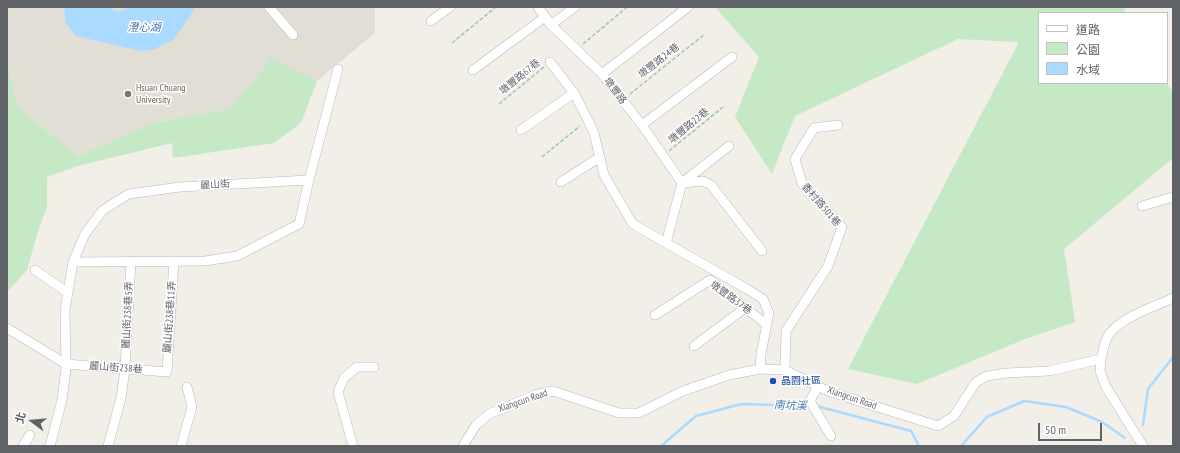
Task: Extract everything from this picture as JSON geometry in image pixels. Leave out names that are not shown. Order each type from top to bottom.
[{"type":"street","points":[[269,7],[293,35]]},
{"type":"street","points":[[431,21],[450,7]]},
{"type":"street","name":"墩豐路","points":[[538,7],[551,25],[602,74],[642,125],[682,183]]},
{"type":"street","points":[[551,25],[575,7]]},
{"type":"street","points":[[602,74],[688,7]]},
{"type":"street","points":[[473,70],[545,17]]},
{"type":"street","points":[[642,125],[732,57]]},
{"type":"street","points":[[550,62],[574,93],[594,133],[604,175],[634,224],[763,299],[769,313],[760,354],[760,369]]},
{"type":"street","points":[[73,262],[205,261],[237,256],[300,224],[309,180],[338,69]]},
{"type":"street","points":[[521,130],[574,93]]},
{"type":"street","name":"香村路501巷","points":[[785,370],[786,331],[828,266],[842,227],[802,183],[795,159],[814,128],[838,125]]},
{"type":"street","points":[[666,243],[682,183],[729,146]]},
{"type":"street","points":[[561,182],[600,157]]},
{"type":"street","name":"麗山街","points":[[50,446],[62,400],[66,364],[65,310],[73,262],[85,234],[103,210],[129,194],[180,188],[309,180]]},
{"type":"street","points":[[682,183],[703,181],[710,185],[762,251]]},
{"type":"street","points":[[1142,206],[1173,197]]},
{"type":"street","name":"麗山街238巷5弄","points":[[108,446],[121,398],[125,369],[131,261]]},
{"type":"street","name":"麗山街238巷11弄","points":[[167,372],[174,261]]},
{"type":"street","points":[[35,270],[68,293]]},
{"type":"street","name":"墩豐路37巷","points":[[655,315],[710,280],[766,324]]},
{"type":"street","points":[[1143,446],[1106,387],[1100,371],[1101,359],[1107,338],[1113,329],[1122,321],[1173,298]]},
{"type":"street","points":[[694,346],[746,308]]},
{"type":"street","points":[[7,328],[66,364]]},
{"type":"street","name":"Xiangcun Road","points":[[463,446],[476,424],[489,414],[535,395],[552,391],[620,413],[632,414],[639,413],[690,389],[729,375],[760,369],[785,370],[830,392],[938,426],[954,416],[976,382],[987,376],[1007,373],[1050,371],[1101,359]]},
{"type":"street","name":"麗山街238巷","points":[[66,364],[167,372]]},
{"type":"street","points":[[353,446],[338,392],[344,378],[357,367],[374,367]]},
{"type":"street","points":[[181,446],[192,407],[187,386]]},
{"type":"street","points":[[818,386],[810,401],[831,436]]},
{"type":"street","points":[[23,446],[30,435]]},
{"type":"path","points":[[452,43],[496,7]]},
{"type":"path","points":[[577,49],[627,7]]},
{"type":"path","name":"墩豐路24巷","points":[[622,100],[705,34]]},
{"type":"path","name":"墩豐路67巷","points":[[499,104],[550,62]]},
{"type":"path","name":"墩豐路22巷","points":[[663,156],[723,107]]},
{"type":"path","points":[[542,156],[588,120]]},
{"type":"shaded area","name":"Hsuan Chuang University","points":[[7,7],[375,7],[375,33],[317,81],[271,60],[231,108],[154,123],[78,156],[17,107],[7,62]]},
{"type":"green space","points":[[715,7],[1123,7],[1126,12],[1038,12],[1038,84],[1168,84],[1173,93],[1173,158],[1064,249],[1075,322],[1025,339],[917,384],[848,369],[1019,42],[958,39],[795,116],[772,174],[735,117],[759,57]]},
{"type":"green space","points":[[271,59],[317,81],[301,123],[274,143],[173,158],[172,143],[78,166],[47,177],[47,207],[39,228],[27,270],[7,292],[7,62],[17,107],[78,156],[154,123],[231,108]]},
{"type":"water","name":"澄心湖","points":[[64,7],[110,7],[118,12],[127,7],[194,7],[194,10],[174,39],[155,49],[141,51],[76,36],[66,23]]},
{"type":"waterway","name":"南坑溪","points":[[1143,425],[1148,389],[1173,357]]},
{"type":"waterway","name":"南坑溪","points":[[961,446],[987,417],[1024,401],[1066,407],[1102,422],[1125,438]]},
{"type":"waterway","name":"南坑溪","points":[[661,446],[696,416],[741,404],[811,406]]},
{"type":"waterway","name":"南坑溪","points":[[816,407],[911,431],[919,446]]},
{"type":"place","name":"Hsuan Chuang University","points":[[128,94]]},
{"type":"place","name":"晶園社區","points":[[773,381]]}]
